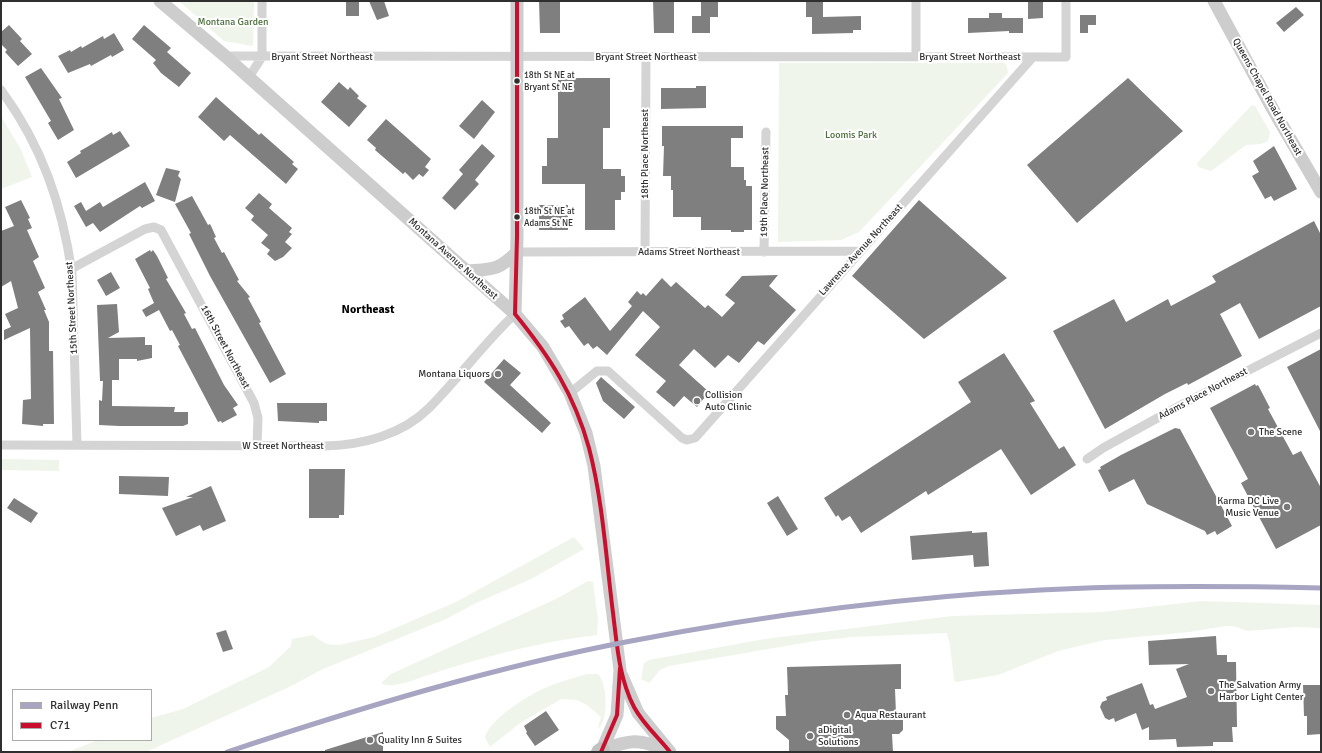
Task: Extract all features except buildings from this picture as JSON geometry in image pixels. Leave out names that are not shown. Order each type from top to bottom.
[{"type":"main road","name":"Montana Avenue Northeast","points":[[160,1],[226,56],[515,314],[543,347],[570,393],[586,433],[594,466],[620,670],[617,715],[601,751]]},
{"type":"main road","points":[[515,314],[517,252],[517,1]]},
{"type":"main road","name":"Queens Chapel Road Northeast","points":[[1214,1],[1244,58],[1321,192]]},
{"type":"main road","points":[[467,271],[501,267],[517,252]]},
{"type":"main road","name":"Montana Avenue Northeast","points":[[620,670],[638,713],[670,752]]},
{"type":"main road","points":[[601,751],[624,742],[636,741],[648,743],[670,752]]},
{"type":"street","points":[[249,77],[262,57],[262,1]]},
{"type":"street","points":[[916,1],[916,57]]},
{"type":"street","name":"Bryant Street Northeast","points":[[226,56],[1066,57],[1066,1]]},
{"type":"street","name":"18th Place Northeast","points":[[645,252],[646,57]]},
{"type":"street","name":"Lawrence Avenue Northeast","points":[[570,393],[597,371],[608,371],[678,436],[687,440],[698,436],[1033,57]]},
{"type":"street","name":"15th Street Northeast","points":[[1,90],[24,124],[49,175],[57,200],[71,269],[77,445]]},
{"type":"street","name":"19th Place Northeast","points":[[764,252],[766,132]]},
{"type":"street","name":"16th Street Northeast","points":[[71,269],[149,228],[162,230],[254,403],[258,418],[257,446]]},
{"type":"street","name":"Adams Street Northeast","points":[[517,252],[860,252]]},
{"type":"street","name":"W Street Northeast","points":[[1,445],[339,446],[372,440],[396,430],[428,409],[515,314]]},
{"type":"street","name":"Adams Place Northeast","points":[[1087,459],[1103,448],[1181,405],[1321,332]]},
{"type":"green space","name":"Montana Garden","points":[[179,1],[254,1],[253,46],[224,41]]},
{"type":"green space","name":"Loomis Park","points":[[779,63],[1004,63],[1007,66],[1008,73],[859,232],[841,240],[778,242]]},
{"type":"green space","points":[[1252,105],[1255,106],[1270,132],[1268,141],[1261,144],[1246,145],[1211,171],[1198,167],[1197,163]]},
{"type":"green space","points":[[1,116],[21,150],[32,177],[1,189]]},
{"type":"green space","points":[[1,459],[59,460],[59,471],[1,470]]},
{"type":"green space","points":[[574,537],[584,549],[531,579],[476,603],[446,619],[323,669],[289,687],[146,752],[68,752],[96,741],[152,741],[152,718],[183,709],[269,667],[291,646],[292,639],[313,635],[327,644],[338,645],[372,638],[456,602]]},
{"type":"green space","points":[[588,581],[593,582],[598,620],[597,635],[530,646],[465,663],[401,684],[385,685],[381,683],[391,674],[556,599]]},
{"type":"green space","points":[[1202,601],[1321,605],[1321,628],[1295,627],[1248,631],[1233,626],[1225,626],[1189,632],[1105,640],[1058,651],[998,675],[956,682],[954,680],[947,633],[852,637],[815,641],[669,666],[660,670],[649,683],[641,679],[644,663],[649,660],[765,639],[952,616],[1103,612]]},
{"type":"green space","points":[[587,674],[598,674],[605,693],[606,701],[604,717],[599,728],[601,717],[587,705],[577,700],[561,699],[520,723],[490,747],[485,738],[488,731],[501,716],[510,709],[545,688]]},
{"type":"rail line","name":"Penn","points":[[227,752],[377,704],[529,663],[631,641],[784,615],[938,597],[1041,590],[1181,586],[1321,588]]},
{"type":"transit line","name":"C71","points":[[515,314],[517,237],[517,1]]},
{"type":"transit line","name":"C71","points":[[515,314],[539,345],[560,377],[576,410],[583,429],[589,448],[598,489],[619,661],[625,685],[634,707],[646,725],[670,752]]},
{"type":"transit line","name":"C71","points":[[601,752],[617,715],[620,668]]},
{"type":"place","name":"18th St NE at Bryant St NE","points":[[517,81]]},
{"type":"place","name":"18th St NE at Adams St NE","points":[[517,217]]},
{"type":"place","name":"Montana Liquors","points":[[498,374]]},
{"type":"place","name":"Collision Auto Clinic","points":[[697,401]]},
{"type":"place","name":"The Scene","points":[[1251,432]]},
{"type":"place","name":"Karma DC Live Music Venue","points":[[1287,507]]},
{"type":"place","name":"The Salvation Army Harbor Light Center","points":[[1211,691]]},
{"type":"place","name":"Aqua Restaurant","points":[[847,715]]},
{"type":"place","name":"aDigital Solutions","points":[[810,736]]},
{"type":"place","name":"Quality Inn & Suites","points":[[370,740]]},
{"type":"district","name":"Northeast","points":[[368,310]]}]
